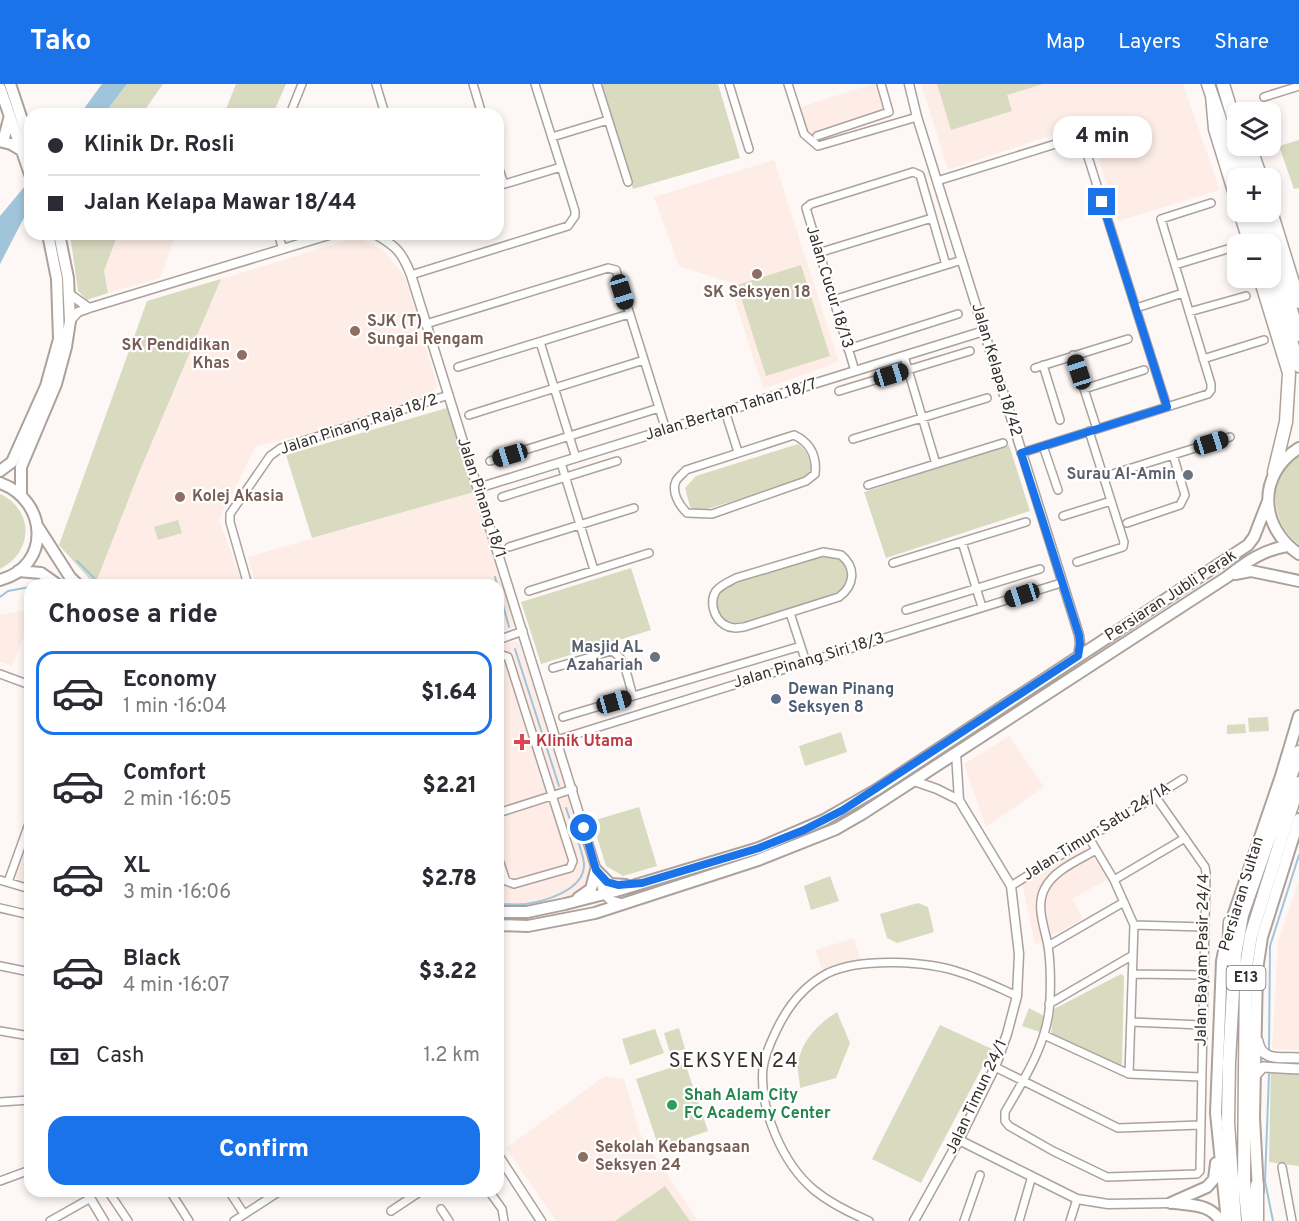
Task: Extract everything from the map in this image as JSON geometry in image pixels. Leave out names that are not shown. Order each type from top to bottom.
[{"type":"highway","points":[[1225,84],[1233,102]]},
{"type":"highway","points":[[1225,84],[1230,102]]},
{"type":"highway","points":[[1210,90],[1237,168]]},
{"type":"highway","points":[[1210,90],[1215,129],[1227,168]]},
{"type":"highway","points":[[1274,222],[1299,302]]},
{"type":"highway","points":[[1281,285],[1299,335]]},
{"type":"highway","points":[[1264,288],[1294,369],[1286,422],[1274,472]]},
{"type":"highway","points":[[1274,288],[1299,396]]},
{"type":"highway","name":"E13","points":[[1248,1221],[1238,1182],[1229,1062],[1236,955],[1242,915],[1299,752]]},
{"type":"highway","name":"E13","points":[[1235,1221],[1246,967],[1251,935],[1299,783]]},
{"type":"highway","points":[[1229,1062],[1227,996],[1230,922]]},
{"type":"highway","points":[[1257,1185],[1257,1221]]},
{"type":"main road","points":[[10,84],[24,130]]},
{"type":"main road","points":[[0,88],[13,130],[24,144]]},
{"type":"main road","points":[[9,116],[1,144],[24,147]]},
{"type":"main road","points":[[0,471],[12,462],[46,386],[59,339],[57,279],[49,240]]},
{"type":"main road","points":[[21,494],[21,467],[57,384],[66,347],[70,321],[65,259],[60,240]]},
{"type":"main road","points":[[1274,472],[1290,453],[1299,448]]},
{"type":"main road","name":"Persiaran Jubli Perak","points":[[504,912],[527,912],[604,894],[759,848],[824,820],[876,790],[1248,545],[1254,537],[1268,501],[1274,472]]},
{"type":"main road","points":[[0,483],[10,486],[21,494],[32,509],[38,527],[71,579]]},
{"type":"main road","points":[[1268,501],[1274,525],[1287,546],[1299,554]]},
{"type":"main road","points":[[0,580],[18,571],[30,559],[36,544],[38,527]]},
{"type":"main road","name":"Persiaran Jubli Perak","points":[[504,924],[528,926],[596,913],[758,860],[826,833],[862,814],[1227,577],[1251,559],[1271,549],[1287,546]]},
{"type":"main road","points":[[1227,577],[1248,570],[1299,581]]},
{"type":"main road","points":[[18,571],[41,573],[50,579]]},
{"type":"main road","name":"Persiaran Sultan","points":[[1227,1221],[1216,1113],[1222,961],[1230,922],[1281,776],[1299,716]]},
{"type":"main road","name":"Persiaran Sultan","points":[[1262,1221],[1257,1185],[1254,1118],[1257,970],[1262,937],[1299,819]]},
{"type":"main road","points":[[596,870],[613,885],[642,883]]},
{"type":"main road","points":[[565,904],[581,897],[591,889],[596,870]]},
{"type":"main road","points":[[1256,1017],[1261,1052],[1265,1055],[1299,1058]]},
{"type":"main road","points":[[1254,1077],[1263,1067],[1299,1069]]},
{"type":"main road","points":[[1172,1203],[1207,1187],[1215,1179],[1218,1142]]},
{"type":"main road","points":[[1172,1203],[1206,1207],[1215,1211],[1221,1221]]},
{"type":"street","points":[[292,108],[302,84]]},
{"type":"street","points":[[378,84],[383,108]]},
{"type":"street","points":[[473,84],[479,108]]},
{"type":"street","points":[[411,275],[568,226],[575,216],[535,84]]},
{"type":"street","points":[[597,84],[628,182]]},
{"type":"street","points":[[729,84],[749,149]]},
{"type":"street","points":[[788,84],[802,130],[809,141],[818,146],[917,117]]},
{"type":"street","points":[[817,136],[889,112],[881,84]]},
{"type":"street","name":"Jalan Kelapa 18/42","points":[[909,84],[917,117],[1079,635],[1078,656]]},
{"type":"street","points":[[1264,97],[1299,86]]},
{"type":"street","points":[[552,137],[608,120]]},
{"type":"street","points":[[1,144],[23,121]]},
{"type":"street","points":[[937,181],[1078,137],[1082,138],[1167,407]]},
{"type":"street","points":[[504,184],[561,167]]},
{"type":"street","name":"Jalan Cucur 18/13","points":[[855,371],[806,208],[812,204],[913,172],[920,175],[932,218]]},
{"type":"street","points":[[1021,453],[1208,394],[1211,384],[1161,219],[1211,203]]},
{"type":"street","points":[[818,253],[932,218],[946,265]]},
{"type":"street","points":[[280,240],[283,249]]},
{"type":"street","points":[[70,321],[78,312],[89,308],[312,240]]},
{"type":"street","name":"Jalan Pinang 18/1","points":[[385,240],[403,255],[411,275],[604,894]]},
{"type":"street","points":[[1175,265],[1227,249]]},
{"type":"street","points":[[833,300],[962,260]]},
{"type":"street","points":[[426,324],[608,268],[616,270],[666,430]]},
{"type":"street","points":[[68,293],[89,308]]},
{"type":"street","points":[[1136,308],[1183,293]]},
{"type":"street","points":[[1189,312],[1246,296]]},
{"type":"street","points":[[458,367],[629,314]]},
{"type":"street","points":[[848,349],[958,314]]},
{"type":"street","name":"Jalan Bertam Tahan 18/7","points":[[478,488],[984,331]]},
{"type":"street","points":[[1035,368],[1128,339]]},
{"type":"street","points":[[1203,359],[1264,340]]},
{"type":"street","points":[[540,342],[576,458]]},
{"type":"street","points":[[839,391],[970,351]]},
{"type":"street","points":[[904,356],[936,464]]},
{"type":"street","points":[[1073,356],[1084,389],[1103,477],[1124,542],[1122,547],[1077,562]]},
{"type":"street","points":[[470,414],[644,360]]},
{"type":"street","points":[[1043,365],[1060,420]]},
{"type":"street","points":[[1084,389],[1144,370]]},
{"type":"street","name":"Jalan Pinang Raja 18/2","points":[[246,579],[230,522],[231,514],[273,452],[449,395]]},
{"type":"street","points":[[853,439],[987,398]]},
{"type":"street","points":[[490,461],[659,408]]},
{"type":"street","points":[[725,411],[738,452]]},
{"type":"street","points":[[794,435],[810,446],[816,461],[814,474],[796,486],[712,514],[687,513],[681,507],[675,493],[676,482],[686,470],[738,452],[794,435]]},
{"type":"street","points":[[1103,477],[1230,437]]},
{"type":"street","points":[[868,485],[1003,442]]},
{"type":"street","points":[[1043,446],[1058,490]]},
{"type":"street","points":[[1126,523],[1179,505],[1185,495],[1173,455]]},
{"type":"street","points":[[502,496],[617,461]]},
{"type":"street","points":[[561,463],[594,570]]},
{"type":"street","points":[[1063,516],[1111,501]]},
{"type":"street","points":[[509,547],[634,508]]},
{"type":"street","points":[[893,563],[1026,522]]},
{"type":"street","points":[[962,542],[982,607]]},
{"type":"street","points":[[823,552],[842,555],[847,560],[852,574],[847,591],[830,602],[790,613],[734,628],[724,625],[719,620],[712,601],[715,593],[723,584],[733,580],[823,552]]},
{"type":"street","points":[[529,591],[649,553]]},
{"type":"street","points":[[906,610],[1040,569]]},
{"type":"street","name":"Jalan Pinang Siri 18/3","points":[[557,740],[1061,583]]},
{"type":"street","points":[[790,613],[806,662]]},
{"type":"street","points":[[504,638],[523,631]]},
{"type":"street","points":[[1079,635],[1088,642],[1100,643]]},
{"type":"street","points":[[563,717],[801,646]]},
{"type":"street","points":[[553,668],[610,651],[615,652],[621,658],[633,696]]},
{"type":"street","points":[[504,656],[508,657],[573,861],[570,868],[514,884],[506,881],[504,875]]},
{"type":"street","points":[[0,674],[24,683]]},
{"type":"street","points":[[956,753],[959,800]]},
{"type":"street","name":"Jalan Timun Satu 24/1A","points":[[1011,886],[1183,779]]},
{"type":"street","points":[[914,780],[959,800]]},
{"type":"street","points":[[504,811],[573,789]]},
{"type":"street","name":"Jalan Bayam Pasir 24/4","points":[[1023,1081],[1005,1113],[1005,1121],[1009,1126],[1053,1151],[1111,1178],[1197,1174],[1200,1171],[1206,873],[1185,838],[1155,796]]},
{"type":"street","name":"Jalan Timun 24/1","points":[[914,1221],[995,1067],[1017,996],[1020,954],[1011,886],[959,800]]},
{"type":"street","points":[[24,835],[4,881],[24,887]]},
{"type":"street","points":[[1088,836],[1114,880],[1134,925],[1129,1074]]},
{"type":"street","points":[[1114,880],[1185,838]]},
{"type":"street","points":[[1023,1081],[1044,1035],[1049,1004],[1048,946],[1042,926],[1043,890],[1051,878],[1096,850]]},
{"type":"street","points":[[604,894],[610,900],[621,903]]},
{"type":"street","points":[[1048,946],[1124,902]]},
{"type":"street","points":[[0,908],[24,914]]},
{"type":"street","points":[[1134,925],[1204,927]]},
{"type":"street","points":[[1049,1004],[1133,955]]},
{"type":"street","points":[[869,1221],[845,1210],[814,1190],[800,1175],[778,1139],[767,1110],[762,1084],[764,1065],[781,1020],[799,994],[819,979],[829,973],[866,963],[882,962],[941,967],[963,973],[1017,996]]},
{"type":"street","points":[[0,966],[24,971]]},
{"type":"street","points":[[1133,974],[1203,975]]},
{"type":"street","points":[[1131,1022],[1202,1025]]},
{"type":"street","points":[[0,1031],[24,1035]]},
{"type":"street","points":[[1044,1035],[1129,1074],[1201,1077]]},
{"type":"street","points":[[995,1067],[1118,1128],[1200,1125]]},
{"type":"street","points":[[0,1101],[24,1101]]},
{"type":"street","points":[[958,1140],[1077,1199],[1108,1204],[1172,1203]]},
{"type":"street","points":[[504,1164],[541,1221]]},
{"type":"street","points":[[1282,1167],[1292,1221]]},
{"type":"street","points":[[0,1181],[24,1172]]},
{"type":"street","points":[[964,1221],[980,1175]]},
{"type":"street","points":[[1019,1221],[1032,1176]]},
{"type":"street","points":[[50,1221],[85,1197]]},
{"type":"street","points":[[89,1197],[104,1221]]},
{"type":"street","points":[[112,1197],[128,1221]]},
{"type":"street","points":[[174,1197],[189,1221]]},
{"type":"street","points":[[233,1197],[244,1214]]},
{"type":"street","points":[[234,1221],[271,1197]]},
{"type":"street","points":[[391,1211],[412,1197]]},
{"type":"street","points":[[493,1197],[502,1209],[504,1220]]},
{"type":"street","points":[[1070,1221],[1077,1199]]},
{"type":"street","points":[[441,1209],[449,1221]]},
{"type":"shaded area","points":[[878,84],[886,110],[809,137],[798,108]]},
{"type":"shaded area","points":[[921,84],[1183,84],[1220,190],[1118,221],[1087,123],[948,170]]},
{"type":"shaded area","name":"SK Seksyen 18","points":[[774,160],[839,362],[763,389],[729,282],[679,266],[654,197]]},
{"type":"shaded area","points":[[116,240],[174,240],[160,278],[108,293],[104,271]]},
{"type":"shaded area","points":[[348,240],[363,240],[385,252],[405,277],[437,385],[432,395],[318,432],[256,446],[219,520],[241,579],[97,579],[138,475],[221,279]]},
{"type":"shaded area","points":[[474,492],[503,579],[254,579],[248,557]]},
{"type":"shaded area","points":[[504,583],[518,626],[504,631]]},
{"type":"shaded area","points":[[24,610],[24,637],[12,666],[0,662],[0,615]]},
{"type":"shaded area","points":[[514,641],[520,644],[591,867],[591,877],[587,886],[577,893],[524,907],[504,906],[504,644]]},
{"type":"shaded area","points":[[1009,736],[1044,787],[986,827],[964,764]]},
{"type":"shaded area","points":[[1084,843],[1108,879],[1072,899],[1083,919],[1035,945],[1022,882]]},
{"type":"shaded area","points":[[24,854],[24,882],[15,879]]},
{"type":"shaded area","points":[[1299,880],[1299,1050],[1272,1049],[1278,942]]},
{"type":"shaded area","points":[[854,938],[861,962],[823,973],[816,950]]},
{"type":"shaded area","name":"Sekolah Kebangsaan Seksyen 24","points":[[605,1076],[624,1079],[640,1133],[698,1221],[556,1221],[506,1148]]},
{"type":"green space","points":[[127,84],[163,84],[146,108],[109,108]]},
{"type":"green space","points":[[236,84],[286,84],[276,108],[226,108]]},
{"type":"green space","points":[[602,84],[718,84],[740,158],[633,189]]},
{"type":"green space","points":[[937,84],[1043,84],[1007,95],[1012,111],[951,130]]},
{"type":"green space","points":[[1299,140],[1299,188],[1294,189],[1281,152],[1281,145]]},
{"type":"green space","points":[[71,240],[116,240],[104,271],[108,293],[87,300],[78,291]]},
{"type":"green space","points":[[801,265],[830,356],[766,376],[737,285]]},
{"type":"green space","points":[[221,279],[138,475],[97,579],[90,579],[59,545],[147,301]]},
{"type":"green space","points":[[447,408],[474,492],[312,538],[286,455]]},
{"type":"green space","points":[[798,444],[807,452],[811,461],[810,470],[803,480],[697,512],[690,507],[685,488],[696,476]]},
{"type":"green space","points":[[1009,445],[1030,511],[886,558],[864,492]]},
{"type":"green space","points":[[1299,455],[1299,544],[1284,529],[1276,498],[1280,478],[1285,468]]},
{"type":"green space","points":[[0,494],[19,510],[26,532],[19,553],[0,569]]},
{"type":"green space","points":[[178,520],[182,533],[158,540],[154,527]]},
{"type":"green space","points":[[822,555],[837,557],[846,564],[848,569],[845,586],[838,595],[741,625],[726,622],[719,614],[716,605],[724,587]]},
{"type":"green space","points":[[631,568],[651,630],[541,664],[521,602]]},
{"type":"green space","points":[[1268,717],[1269,731],[1249,732],[1248,718]]},
{"type":"green space","points":[[1245,724],[1246,733],[1227,734],[1227,725]]},
{"type":"green space","points":[[841,732],[847,752],[805,766],[799,746]]},
{"type":"green space","points":[[639,807],[657,866],[623,876],[606,866],[592,821]]},
{"type":"green space","points":[[830,876],[839,901],[811,910],[804,886]]},
{"type":"green space","points":[[918,903],[928,907],[934,932],[897,943],[887,938],[880,914]]},
{"type":"green space","points":[[1121,974],[1124,976],[1122,1064],[1119,1067],[1051,1035],[1054,1009]]},
{"type":"green space","points":[[1029,1008],[1044,1016],[1040,1032],[1022,1026]]},
{"type":"green space","points":[[837,1012],[850,1043],[836,1078],[800,1088],[798,1064],[803,1048],[817,1028]]},
{"type":"green space","points":[[940,1025],[992,1049],[921,1183],[872,1159]]},
{"type":"green space","points":[[679,1028],[685,1049],[670,1053],[664,1033]]},
{"type":"green space","points":[[655,1029],[664,1053],[630,1065],[622,1039]]},
{"type":"green space","points":[[1271,1062],[1299,1066],[1299,1166],[1269,1162]]},
{"type":"green space","name":"Shah Alam City FC Academy Center","points":[[685,1063],[708,1131],[659,1148],[636,1079]]},
{"type":"green space","points":[[665,1186],[690,1221],[615,1221]]},
{"type":"water","points":[[102,84],[127,84],[109,108],[84,108]]},
{"type":"water","points":[[24,187],[24,218],[0,264],[0,216]]},
{"type":"waterway","points":[[77,561],[95,579]]},
{"type":"waterway","points":[[0,597],[8,591],[24,588]]},
{"type":"waterway","points":[[504,609],[509,627]]},
{"type":"waterway","points":[[515,649],[559,786]]},
{"type":"waterway","points":[[504,904],[526,904],[553,897],[577,882],[582,874],[584,861],[566,808]]},
{"type":"waterway","points":[[1269,1050],[1270,946],[1299,855]]},
{"type":"waterway","points":[[1269,1074],[1265,1181],[1273,1221]]},
{"type":"place","name":"SK Seksyen 18","points":[[757,274]]},
{"type":"place","name":"SJK (T) Sungai Rengam","points":[[355,331]]},
{"type":"place","name":"SK Pendidikan Khas","points":[[242,355]]},
{"type":"place","name":"Surau Al-Amin","points":[[1188,475]]},
{"type":"place","name":"Kolej Akasia","points":[[180,497]]},
{"type":"place","name":"Masjid AL Azahariah","points":[[655,657]]},
{"type":"place","name":"Dewan Pinang Seksyen 8","points":[[776,699]]},
{"type":"place","name":"Klinik Utama","points":[[522,742]]},
{"type":"place","name":"Shah Alam City FC Academy Center","points":[[672,1105]]},
{"type":"place","name":"Sekolah Kebangsaan Seksyen 24","points":[[583,1157]]},
{"type":"district","name":"SEKSYEN 24","points":[[734,1062]]},
{"type":"route","points":[[584,828],[596,870],[602,878],[613,885],[642,883],[759,848],[804,830],[843,810],[1078,656],[1079,635],[1021,453],[1167,407],[1102,202]]}]
